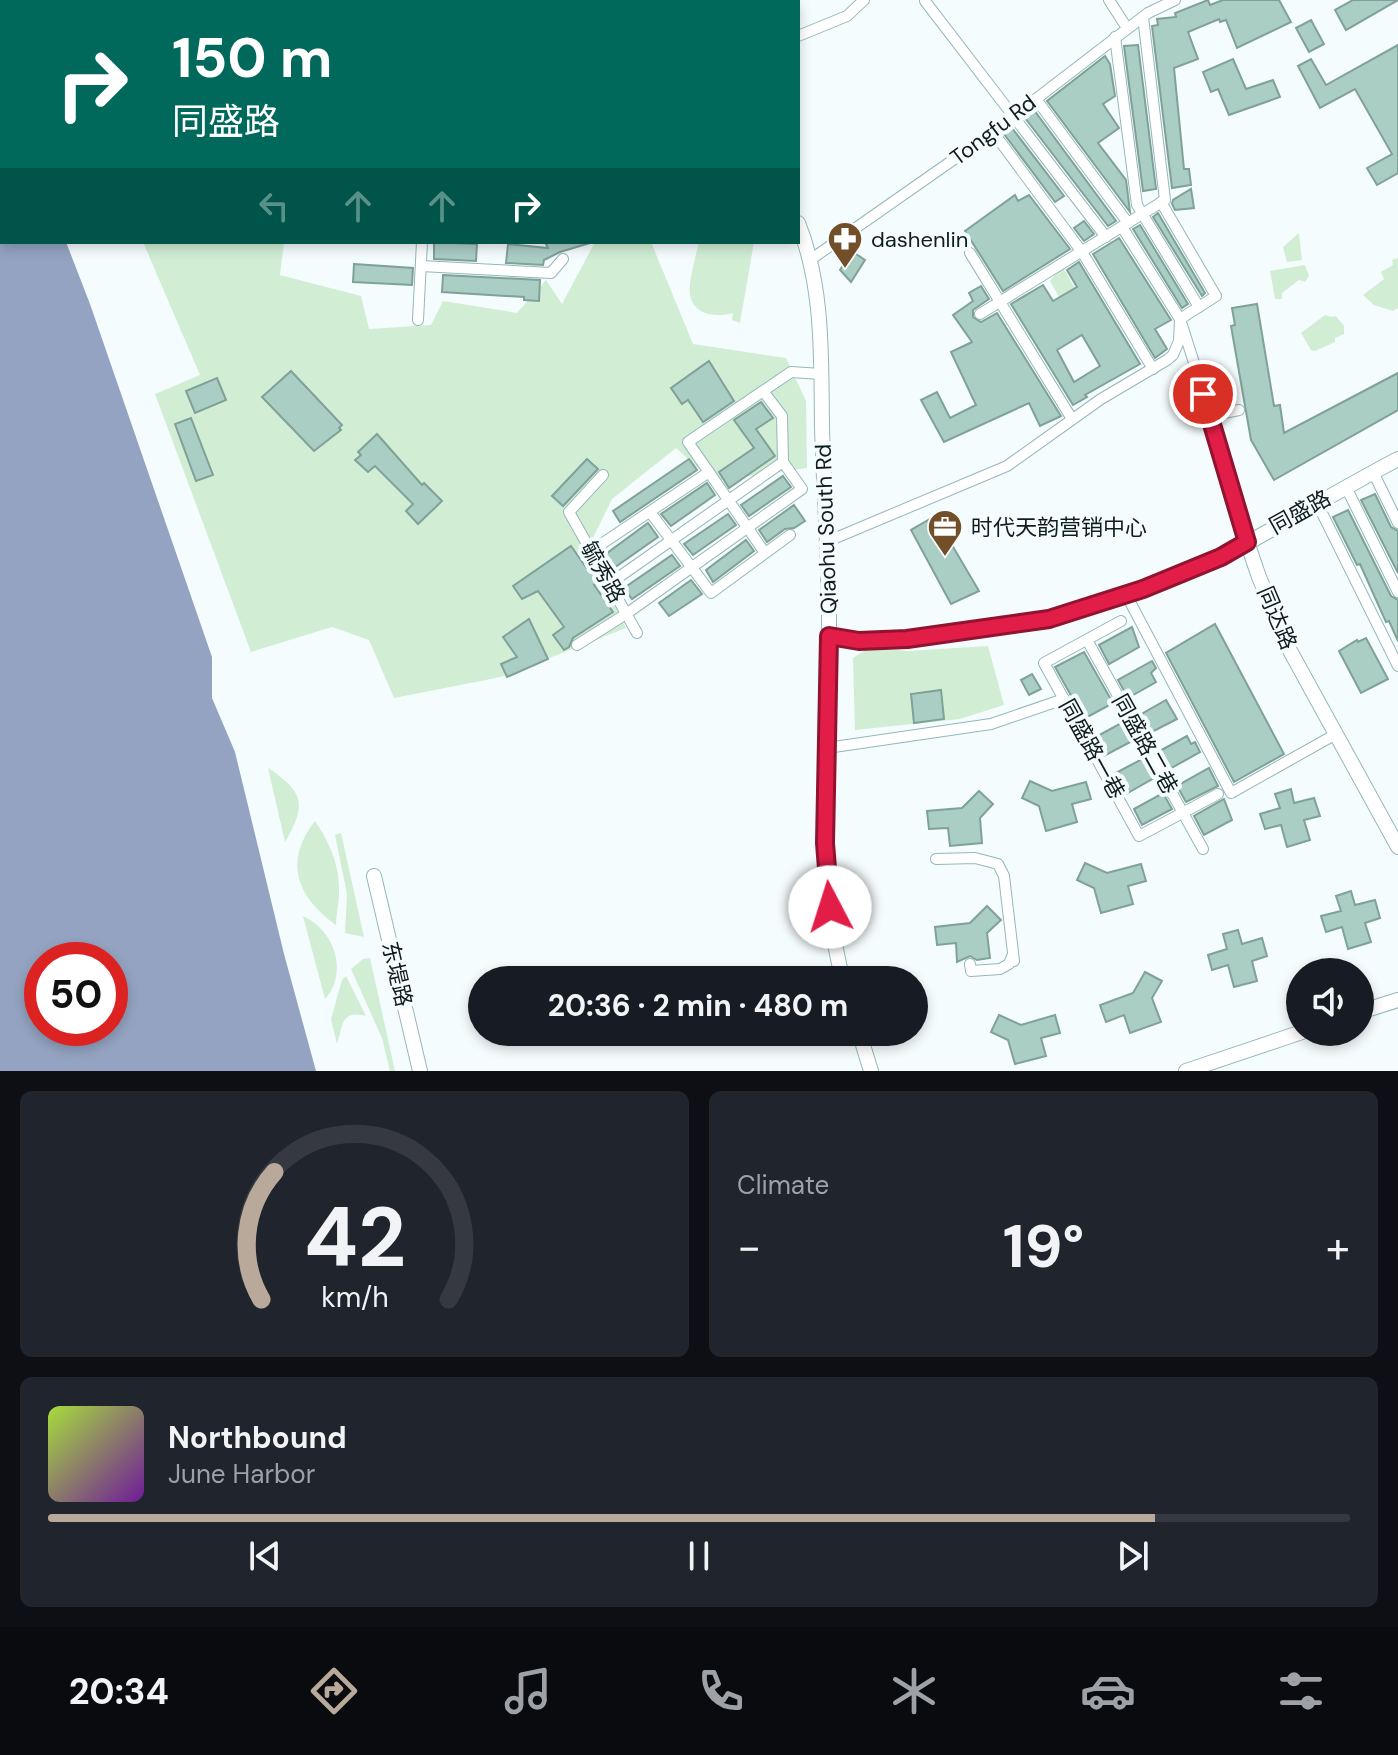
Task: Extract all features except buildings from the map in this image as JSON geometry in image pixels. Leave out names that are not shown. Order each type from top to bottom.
[{"type":"street","points":[[1109,0],[1127,28]]},
{"type":"street","name":"Tongfu Rd","points":[[810,260],[993,132],[1127,28],[1175,0]]},
{"type":"street","points":[[925,1],[1106,237]]},
{"type":"street","points":[[800,35],[847,16],[859,3]]},
{"type":"street","points":[[980,314],[1165,200],[1143,17]]},
{"type":"street","points":[[1115,37],[1137,205],[1199,307]]},
{"type":"street","points":[[1036,99],[1125,225],[1180,319],[1197,372]]},
{"type":"street","points":[[993,132],[1082,252],[1153,369]]},
{"type":"street","points":[[1161,202],[1216,296],[1180,319]]},
{"type":"street","name":"Qiaohu South Rd","points":[[800,229],[810,260],[821,374],[829,636],[825,843],[832,928],[840,966]]},
{"type":"street","points":[[418,320],[422,244]]},
{"type":"street","points":[[970,253],[1072,419]]},
{"type":"street","points":[[421,266],[551,273],[563,259]]},
{"type":"street","points":[[826,542],[993,474],[1019,458],[1072,419],[1173,355],[1179,341],[1180,319]]},
{"type":"street","points":[[765,553],[688,442],[791,372],[821,374]]},
{"type":"street","name":"同达路","points":[[1197,372],[1247,542],[1288,647],[1398,847]]},
{"type":"street","points":[[577,645],[626,614],[802,489],[783,462],[782,416],[763,391]]},
{"type":"street","points":[[1209,416],[1239,410]]},
{"type":"street","name":"同盛路","points":[[829,636],[859,641],[907,639],[1049,619],[1143,589],[1221,557],[1397,460]]},
{"type":"street","points":[[609,584],[783,462]]},
{"type":"street","points":[[591,551],[709,472]]},
{"type":"street","points":[[1373,472],[1398,523]]},
{"type":"street","name":"毓秀路","points":[[603,475],[569,512],[637,633]]},
{"type":"street","points":[[1346,487],[1398,592]]},
{"type":"street","points":[[1317,503],[1398,666]]},
{"type":"street","points":[[650,512],[711,593],[790,535]]},
{"type":"street","points":[[1129,600],[1231,793],[1336,734]]},
{"type":"street","points":[[1087,640],[1121,621]]},
{"type":"street","name":"同盛路一巷","points":[[1087,640],[1044,663],[1139,836],[1183,813]]},
{"type":"street","name":"同盛路二巷","points":[[1087,640],[1203,849]]},
{"type":"street","points":[[827,748],[991,724],[1064,699]]},
{"type":"street","points":[[1183,813],[1218,794]]},
{"type":"street","points":[[936,859],[975,858],[998,864],[1004,876],[1013,956],[1000,969],[971,971],[970,964]]},
{"type":"street","name":"东堤路","points":[[374,876],[420,1071]]},
{"type":"street","points":[[1374,1008],[1398,1000]]},
{"type":"street","points":[[1186,1070],[1286,1037]]},
{"type":"street","points":[[863,1046],[871,1071]]},
{"type":"green space","points":[[1299,233],[1302,260],[1287,262],[1283,247]]},
{"type":"green space","points":[[144,244],[284,244],[280,275],[361,296],[369,329],[431,325],[443,301],[517,313],[546,280],[562,304],[594,244],[652,244],[693,344],[786,358],[806,401],[807,468],[712,481],[676,448],[612,499],[587,550],[626,628],[501,677],[394,698],[369,640],[332,627],[251,652],[155,394],[200,375]]},
{"type":"green space","points":[[699,244],[754,244],[740,323],[732,320],[733,313],[707,313],[696,307],[690,295]]},
{"type":"green space","points":[[1398,258],[1398,308],[1393,311],[1374,305],[1363,295],[1384,279],[1381,272]]},
{"type":"green space","points":[[1305,265],[1309,276],[1305,282],[1299,280],[1282,293],[1282,299],[1275,299],[1270,271]]},
{"type":"green space","points":[[1060,269],[1064,269],[1075,288],[1059,297],[1050,281]]},
{"type":"green space","points":[[1325,315],[1336,316],[1344,326],[1344,334],[1335,338],[1335,342],[1311,350],[1301,333]]},
{"type":"green space","points":[[988,646],[1004,705],[960,719],[855,730],[853,658],[870,647],[907,651]]},
{"type":"green space","points":[[268,768],[289,784],[298,800],[297,818],[285,842]]},
{"type":"green space","points":[[315,821],[329,846],[338,873],[336,925],[312,903],[299,878],[299,851]]},
{"type":"green space","points":[[341,833],[364,937],[345,933],[347,894],[335,835]]},
{"type":"green space","points":[[303,916],[323,931],[335,953],[336,977],[325,999]]},
{"type":"green space","points":[[370,958],[395,1071],[390,1071],[382,1038],[351,969],[363,959]]},
{"type":"green space","points":[[346,976],[366,1016],[358,1014],[347,1017],[337,1044],[331,1019],[342,980]]},
{"type":"water","points":[[0,244],[67,244],[212,657],[212,698],[235,752],[316,1071],[0,1071]]},
{"type":"place","name":"dashenlin","points":[[845,270]]},
{"type":"place","name":"时代天韵营销中心","points":[[945,558]]},
{"type":"route","points":[[830,907],[825,843],[829,636],[859,641],[907,639],[1049,619],[1143,589],[1221,557],[1247,542],[1203,394]]}]
